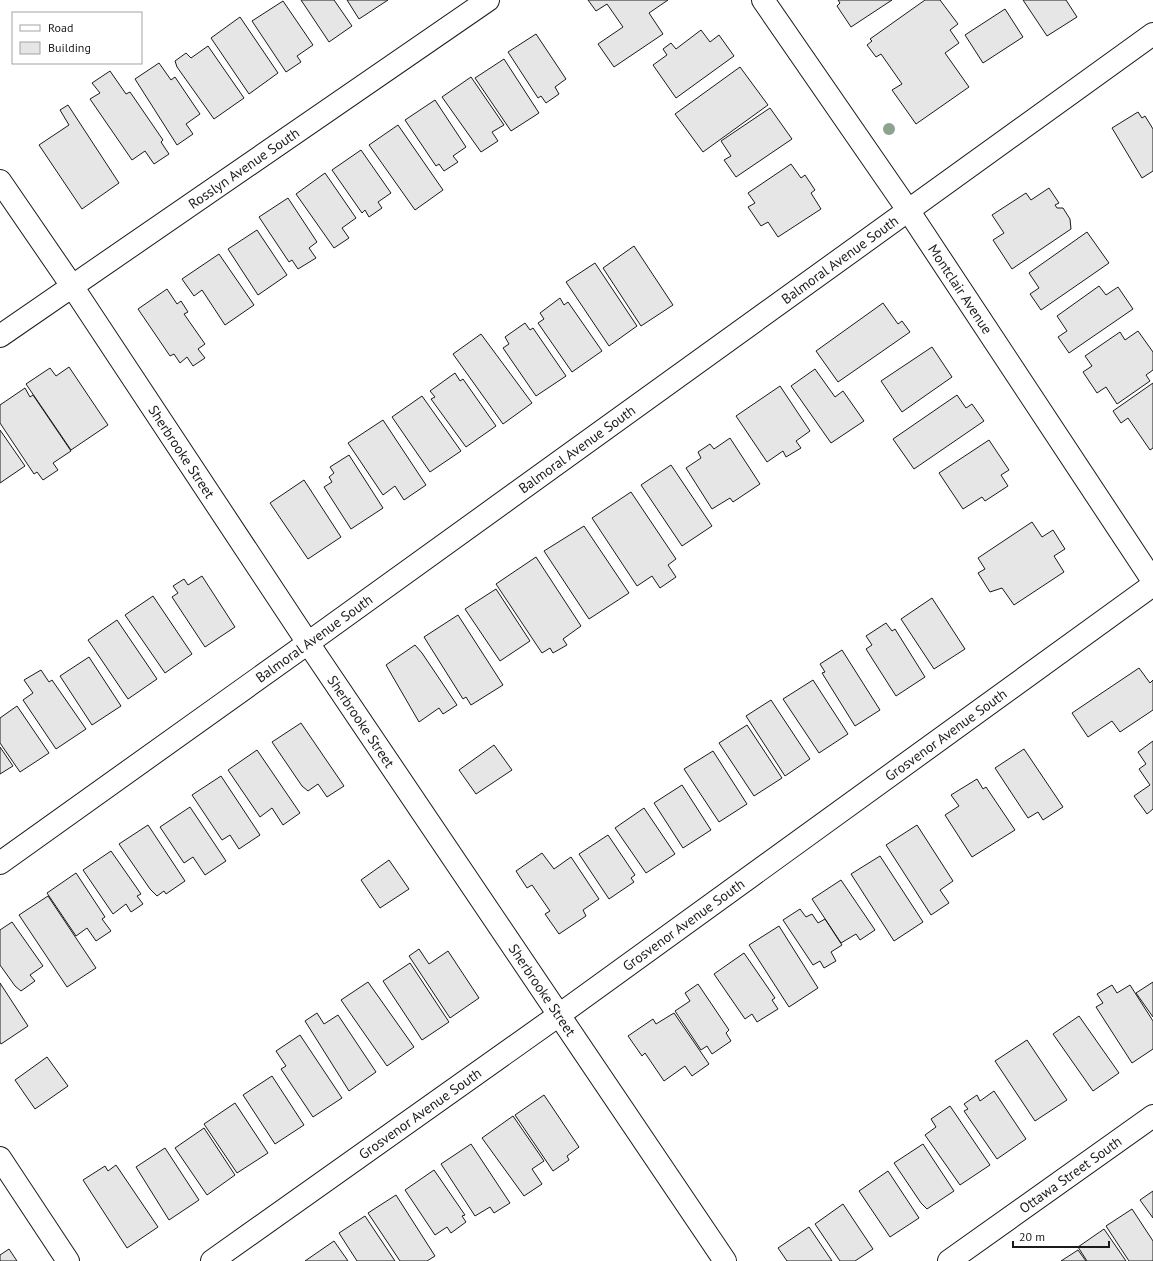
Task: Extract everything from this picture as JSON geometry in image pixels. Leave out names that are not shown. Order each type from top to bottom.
[{"type":"street","name":"Rosslyn Avenue South","points":[[0,336],[488,0]]},
{"type":"street","name":"Montclair Avenue","points":[[763,0],[908,210],[1153,581]]},
{"type":"street","name":"Balmoral Avenue South","points":[[0,863],[1153,34]]},
{"type":"street","name":"Sherbrooke Street","points":[[0,180],[72,286],[308,643],[725,1261]]},
{"type":"street","name":"Grosvenor Avenue South","points":[[212,1261],[559,1015],[1153,585]]},
{"type":"street","name":"Ottawa Street South","points":[[949,1261],[1153,1116]]},
{"type":"street","points":[[0,1158],[68,1261]]},
{"type":"building","points":[[301,0],[334,0],[352,26],[329,42]]},
{"type":"building","points":[[347,0],[388,0],[359,19]]},
{"type":"building","points":[[588,0],[668,0],[649,13],[663,34],[614,67],[598,44],[623,27],[607,4],[596,11]]},
{"type":"building","points":[[838,0],[892,0],[851,27],[837,6],[840,3]]},
{"type":"building","points":[[925,0],[940,0],[958,24],[950,30],[959,43],[945,53],[969,87],[916,124],[892,90],[902,84],[881,54],[876,57],[867,45],[872,41],[870,39]]},
{"type":"building","points":[[1023,0],[1066,0],[1077,17],[1047,36]]},
{"type":"building","points":[[283,1],[313,45],[297,56],[301,62],[286,72],[252,21]]},
{"type":"building","points":[[1005,9],[1023,37],[983,63],[965,35]]},
{"type":"building","points":[[240,17],[278,73],[249,94],[211,38]]},
{"type":"building","points":[[701,30],[710,42],[719,35],[734,56],[676,98],[653,65],[667,55],[663,49],[671,43],[676,49]]},
{"type":"building","points":[[536,34],[566,79],[555,87],[559,94],[546,103],[541,96],[538,98],[508,52]]},
{"type":"building","points":[[208,46],[244,98],[214,119],[177,67],[175,61],[186,53],[191,58]]},
{"type":"building","points":[[504,59],[539,113],[511,131],[475,78]]},
{"type":"building","points":[[159,63],[171,80],[175,77],[200,114],[186,124],[193,134],[177,145],[135,79]]},
{"type":"building","points":[[740,67],[768,105],[703,152],[675,114]]},
{"type":"building","points":[[110,71],[126,94],[130,92],[163,140],[161,142],[169,154],[154,164],[145,151],[132,160],[90,99],[100,93],[92,83]]},
{"type":"building","points":[[471,77],[504,125],[492,132],[498,141],[481,152],[442,97]]},
{"type":"building","points":[[435,100],[466,147],[453,156],[458,162],[444,171],[439,164],[436,166],[405,120]]},
{"type":"building","points":[[68,105],[119,183],[82,209],[39,145],[69,125],[60,110]]},
{"type":"building","points":[[770,108],[792,139],[736,177],[724,160],[731,156],[721,141]]},
{"type":"building","points":[[1138,112],[1142,118],[1145,116],[1153,129],[1153,171],[1142,178],[1112,128]]},
{"type":"building","points":[[398,125],[443,190],[415,210],[369,145]]},
{"type":"building","points":[[361,150],[391,193],[378,202],[382,208],[369,217],[365,210],[362,213],[332,170]]},
{"type":"building","points":[[791,164],[801,178],[805,175],[815,190],[811,193],[821,209],[778,237],[768,222],[761,226],[748,207],[755,203],[748,193]]},
{"type":"building","points":[[325,173],[356,218],[342,228],[349,238],[334,248],[296,194]]},
{"type":"building","points":[[1049,188],[1059,203],[1055,205],[1057,208],[1063,208],[1070,219],[1071,229],[1012,269],[993,240],[1004,233],[992,215],[1026,193],[1031,200]]},
{"type":"building","points":[[288,198],[317,242],[309,248],[316,258],[298,269],[292,260],[289,262],[259,217]]},
{"type":"building","points":[[257,230],[287,275],[258,295],[228,249]]},
{"type":"building","points":[[1087,232],[1109,263],[1041,310],[1030,294],[1039,288],[1029,273]]},
{"type":"building","points":[[634,246],[673,305],[641,326],[603,268]]},
{"type":"building","points":[[219,254],[254,305],[225,325],[202,290],[194,296],[182,279]]},
{"type":"building","points":[[595,263],[637,326],[609,346],[566,282]]},
{"type":"building","points":[[1099,286],[1106,295],[1118,287],[1133,309],[1069,353],[1058,337],[1067,331],[1057,316]]},
{"type":"building","points":[[167,289],[177,304],[181,301],[188,312],[184,314],[205,344],[198,349],[205,358],[193,366],[187,357],[180,363],[174,354],[170,356],[138,309]]},
{"type":"building","points":[[560,298],[564,305],[568,302],[602,351],[572,372],[538,323],[544,319],[540,313]]},
{"type":"building","points":[[883,303],[898,324],[902,321],[910,332],[838,382],[816,351]]},
{"type":"building","points":[[525,323],[530,330],[533,328],[566,376],[536,396],[503,348],[509,344],[505,337]]},
{"type":"building","points":[[1138,331],[1153,352],[1153,370],[1146,375],[1150,381],[1117,404],[1106,387],[1097,393],[1083,372],[1092,366],[1085,356],[1120,332],[1125,340]]},
{"type":"building","points":[[481,334],[532,403],[503,424],[453,354]]},
{"type":"building","points":[[932,347],[952,377],[902,412],[881,381]]},
{"type":"building","points":[[69,367],[108,425],[71,450],[26,384],[50,368],[56,376]]},
{"type":"building","points":[[815,369],[835,397],[843,391],[864,421],[831,443],[791,386]]},
{"type":"building","points":[[455,373],[460,381],[463,379],[496,426],[466,447],[431,399],[435,397],[430,391]]},
{"type":"building","points":[[1153,383],[1153,448],[1150,450],[1128,418],[1121,423],[1113,411]]},
{"type":"building","points":[[780,386],[810,431],[796,441],[801,448],[786,457],[783,451],[767,462],[736,416]]},
{"type":"building","points":[[25,388],[30,397],[33,395],[71,451],[53,463],[58,470],[43,480],[37,472],[34,474],[0,423],[0,405]]},
{"type":"building","points":[[957,395],[966,408],[972,404],[984,421],[914,469],[893,439]]},
{"type":"building","points":[[422,396],[461,451],[430,472],[392,417]]},
{"type":"building","points":[[383,420],[426,485],[404,500],[395,486],[383,495],[348,443]]},
{"type":"building","points":[[0,430],[25,466],[0,483]]},
{"type":"building","points":[[730,438],[760,484],[733,502],[730,498],[712,509],[686,468],[701,458],[698,452],[710,444],[714,449]]},
{"type":"building","points":[[989,440],[1009,470],[1001,475],[1008,486],[985,501],[982,497],[963,509],[939,473]]},
{"type":"building","points":[[349,455],[383,508],[351,529],[324,487],[332,482],[329,477],[334,473],[330,467]]},
{"type":"building","points":[[671,465],[712,526],[682,546],[641,485]]},
{"type":"building","points":[[304,480],[341,537],[308,559],[270,503]]},
{"type":"building","points":[[631,492],[676,559],[668,565],[676,577],[660,588],[652,576],[637,586],[592,518]]},
{"type":"building","points":[[1032,522],[1042,537],[1053,530],[1065,549],[1054,556],[1064,572],[1014,605],[1002,588],[990,592],[978,573],[985,569],[978,558]]},
{"type":"building","points":[[584,526],[629,593],[589,619],[544,551]]},
{"type":"building","points":[[536,557],[581,626],[563,639],[567,645],[553,653],[550,648],[542,653],[496,584]]},
{"type":"building","points":[[202,576],[235,627],[205,647],[172,597],[178,593],[173,586],[184,579],[188,585]]},
{"type":"building","points":[[496,589],[530,641],[500,661],[465,609]]},
{"type":"building","points":[[153,596],[192,654],[165,673],[125,615]]},
{"type":"building","points":[[932,598],[965,649],[934,669],[901,619]]},
{"type":"building","points":[[458,615],[503,685],[471,705],[466,697],[463,699],[424,637]]},
{"type":"building","points":[[117,620],[157,679],[128,699],[88,640]]},
{"type":"building","points":[[886,623],[892,631],[895,629],[925,677],[896,696],[866,649],[872,645],[866,636]]},
{"type":"building","points":[[415,645],[457,705],[443,714],[439,708],[419,722],[386,665]]},
{"type":"building","points":[[842,650],[880,710],[855,726],[822,673],[825,672],[820,664]]},
{"type":"building","points":[[89,657],[121,706],[92,725],[60,676]]},
{"type":"building","points":[[1139,668],[1150,683],[1153,680],[1153,710],[1120,732],[1112,721],[1088,737],[1072,713]]},
{"type":"building","points":[[41,670],[49,682],[52,680],[86,729],[56,749],[23,700],[33,693],[24,680]]},
{"type":"building","points":[[813,680],[848,734],[819,753],[783,699]]},
{"type":"building","points":[[771,700],[810,759],[785,776],[746,716]]},
{"type":"building","points":[[17,706],[49,753],[20,772],[0,743],[0,718]]},
{"type":"building","points":[[301,723],[344,786],[327,797],[318,784],[308,791],[302,786],[272,742]]},
{"type":"building","points":[[747,725],[782,778],[754,796],[719,743]]},
{"type":"building","points":[[1153,741],[1153,809],[1147,814],[1134,796],[1150,785],[1139,769],[1146,764],[1138,752]]},
{"type":"building","points":[[494,745],[512,770],[476,794],[459,770]]},
{"type":"building","points":[[0,747],[13,766],[0,774]]},
{"type":"building","points":[[1024,749],[1063,807],[1043,820],[1038,812],[1028,818],[995,768]]},
{"type":"building","points":[[257,750],[300,813],[283,825],[272,808],[260,817],[228,770]]},
{"type":"building","points":[[713,751],[747,804],[719,822],[684,769]]},
{"type":"building","points":[[221,776],[260,835],[239,849],[230,835],[222,840],[192,795]]},
{"type":"building","points":[[977,779],[983,789],[986,787],[1015,830],[972,857],[945,815],[959,806],[951,795]]},
{"type":"building","points":[[682,785],[711,830],[683,848],[654,803]]},
{"type":"building","points":[[190,807],[226,861],[205,875],[193,857],[184,863],[160,827]]},
{"type":"building","points":[[644,808],[675,854],[646,873],[615,828]]},
{"type":"building","points":[[148,825],[185,881],[166,894],[164,891],[157,896],[150,889],[119,844]]},
{"type":"building","points":[[917,825],[953,881],[940,890],[949,903],[931,915],[886,845]]},
{"type":"building","points":[[608,835],[635,875],[631,878],[634,882],[609,899],[579,854]]},
{"type":"building","points":[[111,851],[141,894],[137,896],[143,904],[131,912],[126,904],[113,914],[83,870]]},
{"type":"building","points":[[542,853],[554,869],[571,857],[599,899],[583,910],[586,916],[559,934],[545,914],[550,911],[532,885],[527,888],[516,871]]},
{"type":"building","points":[[880,856],[923,922],[894,941],[851,874]]},
{"type":"building","points":[[389,860],[409,889],[380,908],[361,880]]},
{"type":"building","points":[[76,873],[105,917],[102,919],[111,931],[96,941],[87,928],[76,936],[47,893]]},
{"type":"building","points":[[841,880],[875,930],[860,940],[856,934],[841,943],[812,899]]},
{"type":"building","points":[[48,896],[96,968],[67,987],[19,915]]},
{"type":"building","points":[[800,909],[806,917],[812,914],[818,923],[825,919],[842,945],[831,952],[836,961],[824,968],[820,961],[813,965],[783,920]]},
{"type":"building","points":[[12,922],[43,966],[30,975],[35,981],[21,991],[15,986],[0,965],[0,930]]},
{"type":"building","points":[[779,926],[818,988],[789,1007],[749,945]]},
{"type":"building","points":[[419,949],[429,964],[448,951],[479,998],[450,1018],[409,956]]},
{"type":"building","points":[[744,953],[775,998],[772,1000],[778,1009],[757,1022],[752,1014],[745,1019],[714,974]]},
{"type":"building","points":[[410,963],[449,1022],[422,1040],[383,981]]},
{"type":"building","points":[[368,982],[414,1047],[387,1066],[341,1000]]},
{"type":"building","points":[[1153,982],[1153,1017],[1136,993]]},
{"type":"building","points":[[0,983],[28,1026],[1,1044],[0,1042]]},
{"type":"building","points":[[698,984],[729,1030],[726,1033],[731,1041],[712,1054],[707,1046],[701,1050],[675,1011],[690,1001],[685,993]]},
{"type":"building","points":[[1112,985],[1117,993],[1130,985],[1153,1021],[1153,1049],[1132,1063],[1096,1007],[1103,1003],[1097,994]]},
{"type":"building","points":[[317,1013],[324,1024],[338,1015],[376,1072],[349,1091],[305,1021]]},
{"type":"building","points":[[674,1013],[709,1064],[692,1076],[685,1066],[664,1081],[645,1053],[642,1056],[628,1036],[653,1019],[656,1024]]},
{"type":"building","points":[[1079,1016],[1119,1073],[1093,1091],[1053,1034]]},
{"type":"building","points":[[300,1035],[342,1098],[313,1117],[281,1069],[286,1066],[276,1051]]},
{"type":"building","points":[[1027,1040],[1067,1100],[1035,1121],[995,1061]]},
{"type":"building","points":[[47,1057],[68,1086],[35,1109],[15,1080]]},
{"type":"building","points":[[272,1076],[304,1125],[275,1144],[243,1095]]},
{"type":"building","points":[[994,1091],[1026,1139],[997,1159],[964,1111],[968,1109],[964,1104],[977,1095],[980,1101]]},
{"type":"building","points":[[544,1095],[579,1147],[567,1156],[569,1160],[553,1171],[515,1115]]},
{"type":"building","points":[[235,1103],[268,1153],[237,1173],[204,1124]]},
{"type":"building","points":[[950,1106],[990,1165],[960,1185],[925,1135],[936,1127],[931,1119]]},
{"type":"building","points":[[513,1116],[544,1161],[532,1169],[542,1184],[524,1196],[482,1138]]},
{"type":"building","points":[[204,1128],[235,1175],[207,1195],[175,1148]]},
{"type":"building","points":[[471,1144],[510,1203],[494,1213],[490,1207],[475,1216],[441,1164]]},
{"type":"building","points":[[923,1144],[954,1191],[927,1209],[921,1203],[894,1163]]},
{"type":"building","points":[[165,1148],[199,1200],[169,1220],[136,1167]]},
{"type":"building","points":[[116,1165],[158,1227],[127,1248],[83,1180],[105,1166],[108,1171]]},
{"type":"building","points":[[434,1170],[465,1215],[462,1216],[466,1222],[451,1233],[447,1227],[435,1235],[405,1190]]},
{"type":"building","points":[[888,1171],[919,1218],[890,1237],[859,1191]]},
{"type":"building","points":[[1153,1191],[1153,1218],[1140,1200]]},
{"type":"building","points":[[396,1195],[435,1256],[427,1261],[400,1261],[368,1213]]},
{"type":"building","points":[[843,1204],[873,1249],[855,1261],[840,1261],[815,1224]]},
{"type":"building","points":[[1132,1209],[1153,1241],[1153,1261],[1129,1261],[1106,1226]]},
{"type":"building","points":[[365,1216],[395,1261],[357,1261],[339,1233]]},
{"type":"building","points":[[809,1227],[832,1261],[787,1261],[778,1248]]},
{"type":"building","points":[[1104,1229],[1126,1261],[1087,1261],[1078,1247]]},
{"type":"building","points":[[334,1241],[348,1261],[305,1261]]},
{"type":"building","points":[[9,1249],[17,1261],[0,1261],[0,1255]]},
{"type":"building","points":[[1078,1250],[1086,1261],[1061,1261]]}]
